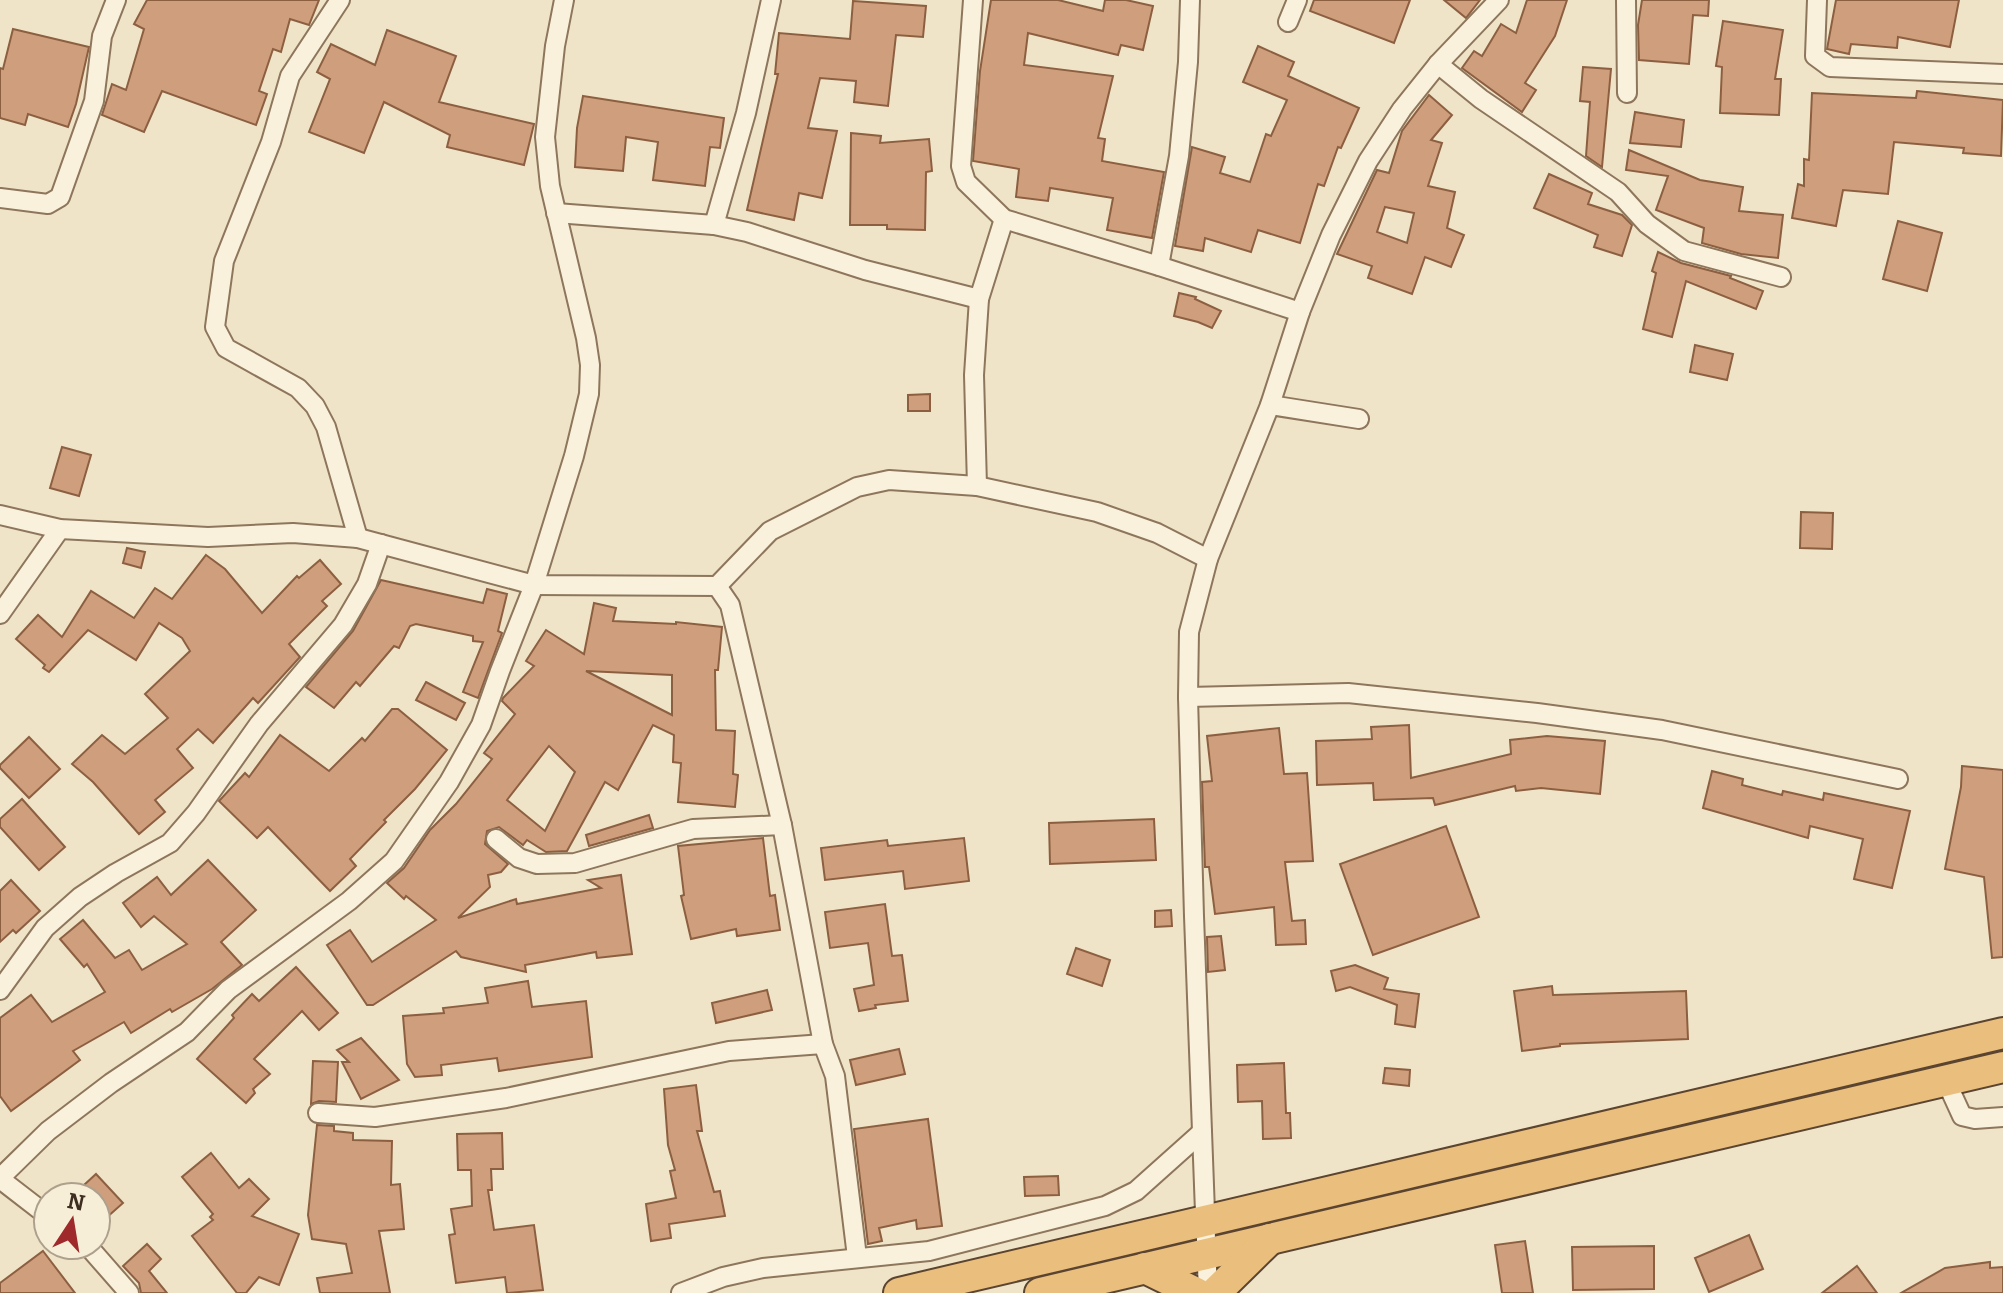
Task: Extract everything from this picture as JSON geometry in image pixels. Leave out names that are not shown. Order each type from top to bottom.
[{"type":"highway","points":[[899,1293],[2003,1033]]},
{"type":"highway","points":[[1040,1293],[2003,1067]]},
{"type":"highway","points":[[1215,1293],[1270,1239]]},
{"type":"highway","points":[[1145,1268],[1196,1293]]},
{"type":"street","points":[[0,198],[48,204],[60,197],[94,101],[102,36],[116,0]]},
{"type":"street","points":[[340,0],[290,76],[271,142],[224,261],[215,327],[226,348],[298,388],[315,406],[326,427],[358,538]]},
{"type":"street","points":[[32,1204],[0,1179],[48,1131],[111,1083],[187,1032],[228,990],[349,901],[394,861],[449,782],[481,725],[534,585],[574,456],[589,394],[590,365],[586,338],[550,186],[545,137],[555,46],[564,0]]},
{"type":"street","points":[[714,225],[746,113],[771,0]]},
{"type":"street","points":[[973,0],[961,166],[966,182],[1004,219],[1300,312]]},
{"type":"street","points":[[1159,266],[1179,156],[1190,0]]},
{"type":"street","points":[[1288,22],[1297,0]]},
{"type":"street","points":[[1208,1293],[1188,697],[1189,632],[1208,559],[1270,405],[1300,312],[1331,235],[1368,161],[1402,109],[1438,64],[1499,0]]},
{"type":"street","points":[[1626,0],[1627,93]]},
{"type":"street","points":[[1817,0],[1815,56],[1830,67],[2003,74]]},
{"type":"street","points":[[1438,64],[1481,99],[1618,192],[1647,224],[1684,251],[1781,277]]},
{"type":"street","points":[[556,213],[714,225],[747,232],[865,270],[979,299]]},
{"type":"street","points":[[977,486],[974,375],[979,299],[1004,219]]},
{"type":"street","points":[[1270,405],[1359,419]]},
{"type":"street","points":[[0,515],[60,529],[208,537],[293,533],[358,538],[534,585],[717,586],[770,531],[857,487],[889,480],[977,486],[1097,512],[1157,533],[1208,559]]},
{"type":"street","points":[[0,614],[60,529]]},
{"type":"street","points":[[0,990],[45,928],[80,897],[170,843],[196,813],[259,724],[343,625],[367,584],[381,544]]},
{"type":"street","points":[[717,586],[730,605],[782,825],[823,1044],[835,1076],[857,1257]]},
{"type":"street","points":[[1188,697],[1348,693],[1537,713],[1662,730],[1898,779]]},
{"type":"street","points":[[496,839],[519,858],[537,864],[575,863],[693,829],[782,825]]},
{"type":"street","points":[[318,1113],[375,1117],[506,1098],[729,1051],[823,1044]]},
{"type":"street","points":[[1946,1081],[1962,1116],[1975,1119],[2003,1117]]},
{"type":"street","points":[[681,1293],[723,1277],[763,1268],[929,1251],[1105,1206],[1136,1191],[1202,1132]]},
{"type":"street","points":[[15,1163],[32,1204]]},
{"type":"street","points":[[101,1261],[129,1293]]},
{"type":"building","points":[[147,0],[319,0],[309,25],[290,19],[281,52],[273,49],[259,91],[267,94],[256,125],[162,91],[144,132],[102,115],[112,84],[126,90],[144,29],[134,24]]},
{"type":"building","points":[[991,0],[1058,0],[1103,11],[1105,0],[1126,0],[1153,6],[1143,50],[1121,45],[1118,55],[1028,33],[1024,65],[1113,76],[1098,138],[1105,139],[1102,161],[1164,172],[1152,238],[1107,230],[1113,198],[1050,188],[1048,201],[1016,197],[1019,169],[973,161],[980,71]]},
{"type":"building","points":[[1314,0],[1410,0],[1394,43],[1310,11]]},
{"type":"building","points":[[1444,0],[1480,0],[1466,18]]},
{"type":"building","points":[[1527,0],[1567,0],[1555,36],[1525,83],[1536,90],[1522,112],[1462,68],[1474,51],[1482,56],[1501,24],[1516,33]]},
{"type":"building","points":[[1642,0],[1709,0],[1708,16],[1693,15],[1689,64],[1639,60],[1638,25]]},
{"type":"building","points":[[1836,0],[1959,0],[1950,47],[1898,37],[1897,48],[1851,44],[1849,54],[1827,49]]},
{"type":"building","points":[[853,1],[926,6],[923,37],[896,35],[888,106],[854,102],[856,81],[820,78],[808,128],[837,131],[822,198],[799,193],[794,220],[747,210],[778,74],[775,74],[779,33],[850,39]]},
{"type":"building","points":[[1723,21],[1783,30],[1775,79],[1781,79],[1779,115],[1720,113],[1722,67],[1716,66]]},
{"type":"building","points":[[13,29],[89,47],[68,127],[28,114],[25,125],[0,118],[0,68],[3,69]]},
{"type":"building","points":[[387,30],[456,56],[439,102],[534,124],[524,165],[447,147],[450,135],[384,102],[364,153],[309,132],[330,79],[317,72],[331,44],[375,65]]},
{"type":"building","points":[[1258,46],[1294,62],[1288,76],[1359,108],[1341,148],[1338,147],[1324,186],[1318,184],[1300,243],[1258,230],[1251,252],[1205,238],[1203,251],[1175,246],[1192,147],[1225,157],[1220,173],[1250,182],[1266,134],[1271,136],[1287,100],[1243,82]]},
{"type":"building","points":[[1583,67],[1611,69],[1602,167],[1586,156],[1590,102],[1580,101]]},
{"type":"building","points":[[1917,91],[2003,100],[2001,156],[1963,153],[1964,148],[1894,142],[1888,194],[1843,190],[1836,226],[1792,218],[1798,184],[1804,186],[1804,159],[1809,160],[1812,93],[1916,98]]},
{"type":"building","points":[[1429,95],[1452,115],[1431,140],[1442,143],[1428,186],[1455,192],[1447,228],[1464,235],[1451,267],[1425,257],[1412,294],[1368,278],[1372,266],[1337,254],[1377,170],[1389,173],[1402,131]],"holes":[[[1385,207],[1414,213],[1407,243],[1377,232]]]},
{"type":"building","points":[[583,96],[724,118],[720,148],[710,147],[705,186],[653,180],[658,142],[626,137],[623,171],[575,167]]},
{"type":"building","points":[[1635,112],[1684,120],[1681,147],[1630,143]]},
{"type":"building","points":[[851,133],[881,136],[880,143],[929,139],[932,171],[926,172],[925,230],[887,229],[887,225],[850,225]]},
{"type":"building","points":[[1629,150],[1700,180],[1743,187],[1739,211],[1783,215],[1778,258],[1741,254],[1702,243],[1704,228],[1656,210],[1668,176],[1626,170]]},
{"type":"building","points":[[1549,174],[1592,193],[1588,204],[1622,215],[1632,225],[1622,256],[1594,247],[1598,235],[1534,208]]},
{"type":"building","points":[[1898,221],[1942,233],[1927,291],[1883,279]]},
{"type":"building","points":[[1658,252],[1681,263],[1731,276],[1763,291],[1756,309],[1686,281],[1672,337],[1643,329]]},
{"type":"building","points":[[1179,293],[1196,297],[1221,311],[1212,328],[1174,316]]},
{"type":"building","points":[[1695,345],[1733,354],[1727,380],[1690,372]]},
{"type":"building","points":[[930,394],[930,411],[908,411],[908,395]]},
{"type":"building","points":[[62,447],[91,455],[79,496],[50,488]]},
{"type":"building","points":[[1801,512],[1833,513],[1832,549],[1800,548]]},
{"type":"building","points":[[127,548],[145,552],[141,568],[123,563]]},
{"type":"building","points":[[206,555],[225,569],[262,613],[297,576],[299,578],[320,560],[341,584],[322,601],[327,606],[289,644],[300,657],[258,703],[253,698],[213,743],[198,729],[177,749],[193,768],[155,800],[165,812],[139,834],[93,782],[72,764],[102,735],[125,754],[168,718],[145,694],[190,651],[182,638],[159,623],[136,660],[88,630],[49,672],[16,639],[38,615],[62,637],[91,591],[134,618],[155,588],[172,599]]},
{"type":"building","points":[[381,580],[483,603],[487,589],[507,594],[498,631],[502,633],[478,698],[463,692],[483,642],[473,641],[473,636],[416,624],[410,626],[399,648],[394,646],[360,686],[356,682],[334,708],[306,687],[353,631]]},
{"type":"building","points":[[594,603],[616,608],[613,621],[676,622],[722,627],[718,670],[715,670],[716,730],[735,731],[733,774],[738,775],[735,807],[678,802],[681,763],[673,762],[674,735],[653,725],[618,790],[605,782],[567,851],[546,852],[527,840],[523,845],[499,827],[487,831],[485,844],[508,864],[501,872],[488,875],[490,887],[458,918],[516,899],[517,904],[601,888],[588,880],[621,875],[632,954],[597,958],[596,952],[525,965],[526,972],[461,957],[456,951],[373,1005],[367,1005],[327,945],[350,930],[372,962],[436,920],[406,896],[404,899],[387,883],[404,868],[430,830],[456,804],[492,759],[484,753],[515,714],[502,701],[503,698],[534,666],[526,661],[546,630],[584,654]],"holes":[[[586,671],[672,675],[672,715]],[[549,746],[575,772],[545,831],[507,800]]]},
{"type":"building","points":[[426,682],[465,703],[456,720],[416,700]]},
{"type":"building","points":[[392,709],[398,709],[447,750],[350,859],[356,866],[330,891],[268,827],[257,838],[219,801],[245,773],[249,777],[280,735],[329,771],[362,738],[365,741]]},
{"type":"building","points":[[1409,725],[1411,778],[1511,754],[1510,740],[1547,736],[1605,741],[1600,794],[1541,788],[1516,791],[1515,786],[1435,805],[1433,798],[1374,800],[1373,783],[1317,785],[1316,741],[1372,739],[1371,727]]},
{"type":"building","points":[[1279,728],[1284,774],[1307,773],[1313,861],[1285,862],[1292,921],[1305,920],[1306,944],[1276,945],[1274,907],[1215,914],[1209,867],[1205,867],[1202,782],[1212,781],[1207,736]]},
{"type":"building","points":[[29,737],[60,769],[29,798],[0,765]]},
{"type":"building","points":[[1962,766],[2003,770],[2003,957],[1992,958],[1984,877],[1945,869],[1961,787]]},
{"type":"building","points":[[1712,771],[1743,779],[1742,785],[1782,795],[1783,791],[1823,800],[1824,793],[1910,811],[1892,888],[1854,879],[1863,839],[1810,826],[1808,838],[1703,808]]},
{"type":"building","points":[[22,799],[65,847],[39,870],[0,827],[0,819]]},
{"type":"building","points":[[649,815],[653,828],[589,846],[586,835]]},
{"type":"building","points":[[1154,819],[1156,860],[1050,864],[1049,823]]},
{"type":"building","points":[[1446,826],[1479,917],[1373,955],[1340,864]]},
{"type":"building","points":[[763,838],[770,896],[775,895],[780,930],[737,936],[736,929],[691,939],[681,896],[684,895],[678,846]]},
{"type":"building","points":[[964,838],[969,881],[905,889],[903,871],[825,880],[821,848],[887,840],[888,846]]},
{"type":"building","points":[[208,860],[256,910],[221,942],[242,965],[212,989],[172,1012],[170,1009],[131,1033],[124,1022],[73,1051],[80,1060],[11,1111],[0,1096],[0,1018],[31,995],[52,1022],[105,992],[87,964],[84,967],[60,939],[83,920],[115,958],[129,950],[142,970],[187,944],[154,916],[141,927],[123,903],[157,877],[171,895]]},
{"type":"building","points":[[11,880],[40,911],[16,933],[13,930],[0,942],[0,891]]},
{"type":"building","points":[[885,904],[892,956],[902,955],[908,1001],[875,1005],[876,1008],[859,1011],[854,989],[874,985],[868,943],[830,948],[825,912]]},
{"type":"building","points":[[1171,910],[1172,926],[1155,927],[1155,911]]},
{"type":"building","points":[[1221,936],[1225,970],[1208,972],[1207,937]]},
{"type":"building","points":[[1076,948],[1110,960],[1102,986],[1067,974]]},
{"type":"building","points":[[1355,965],[1388,978],[1384,989],[1419,994],[1415,1027],[1395,1024],[1397,1005],[1350,987],[1336,991],[1331,971]]},
{"type":"building","points":[[296,967],[338,1013],[319,1030],[302,1011],[254,1059],[270,1074],[253,1089],[255,1093],[246,1103],[197,1059],[252,994],[259,1001]]},
{"type":"building","points":[[528,981],[532,1007],[586,1001],[592,1057],[499,1071],[497,1058],[441,1065],[442,1075],[415,1077],[407,1064],[403,1016],[444,1013],[443,1008],[488,1003],[485,988]]},
{"type":"building","points":[[1552,986],[1553,995],[1686,991],[1688,1039],[1560,1044],[1522,1051],[1514,991]]},
{"type":"building","points":[[767,990],[772,1010],[716,1023],[712,1003]]},
{"type":"building","points":[[361,1038],[399,1080],[361,1099],[342,1062],[349,1062],[337,1050]]},
{"type":"building","points":[[899,1049],[905,1074],[856,1085],[850,1060]]},
{"type":"building","points":[[313,1061],[338,1062],[336,1102],[311,1104]]},
{"type":"building","points":[[1284,1063],[1286,1113],[1290,1113],[1291,1138],[1263,1139],[1262,1101],[1238,1102],[1237,1065]]},
{"type":"building","points":[[1385,1068],[1410,1070],[1409,1086],[1383,1083]]},
{"type":"building","points":[[696,1085],[702,1131],[697,1131],[714,1192],[720,1191],[725,1216],[669,1224],[671,1238],[651,1241],[646,1204],[676,1198],[670,1171],[675,1170],[668,1145],[664,1089]]},
{"type":"building","points":[[928,1119],[942,1226],[917,1229],[916,1220],[879,1228],[882,1241],[868,1244],[854,1129]]},
{"type":"building","points":[[317,1125],[334,1126],[334,1131],[353,1133],[353,1140],[392,1141],[391,1185],[400,1184],[404,1229],[379,1231],[390,1293],[320,1293],[317,1278],[352,1273],[346,1244],[312,1239],[308,1215]]},
{"type":"building","points":[[502,1133],[503,1169],[491,1169],[492,1190],[488,1190],[494,1230],[534,1225],[543,1290],[507,1293],[505,1277],[456,1283],[449,1235],[455,1234],[451,1209],[472,1206],[471,1170],[458,1170],[457,1134]]},
{"type":"building","points":[[211,1153],[239,1188],[249,1179],[269,1199],[252,1216],[299,1234],[279,1285],[259,1277],[246,1293],[237,1293],[192,1236],[213,1220],[210,1217],[213,1214],[182,1177]]},
{"type":"building","points":[[96,1174],[103,1181],[88,1181]]},
{"type":"building","points":[[1058,1176],[1059,1195],[1025,1196],[1024,1177]]},
{"type":"building","points":[[112,1191],[123,1203],[112,1213]]},
{"type":"building","points":[[1749,1235],[1763,1269],[1709,1292],[1695,1258]]},
{"type":"building","points":[[1525,1241],[1533,1293],[1502,1293],[1495,1245]]},
{"type":"building","points":[[147,1244],[161,1259],[149,1271],[167,1293],[141,1293],[139,1283],[123,1266]]},
{"type":"building","points":[[1654,1246],[1654,1289],[1573,1290],[1572,1247]]},
{"type":"building","points":[[32,1259],[51,1261],[75,1293],[0,1293],[0,1283]]},
{"type":"building","points":[[1990,1262],[1990,1268],[2003,1267],[2003,1293],[1901,1293],[1945,1268]]},
{"type":"building","points":[[1857,1266],[1877,1293],[1822,1293]]}]
